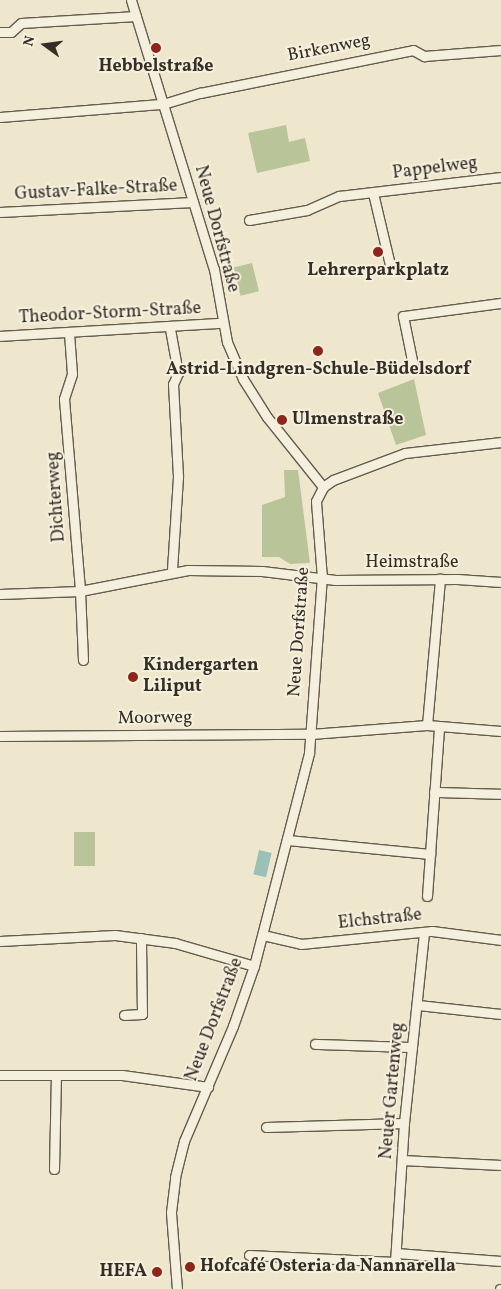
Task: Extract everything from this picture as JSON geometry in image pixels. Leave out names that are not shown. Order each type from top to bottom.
[{"type":"street","name":"Neue Dorfstraße","points":[[131,0],[214,269],[222,323],[243,379],[267,417],[323,487],[316,501],[322,578],[309,754],[254,966],[208,1087],[184,1141],[175,1177],[171,1212],[177,1289]]},
{"type":"street","points":[[0,32],[11,32],[21,23],[136,16]]},
{"type":"street","name":"Birkenweg","points":[[0,117],[163,104],[200,93],[412,50],[424,56],[501,50]]},
{"type":"street","name":"Pappelweg","points":[[248,220],[307,210],[338,196],[501,177]]},
{"type":"street","name":"Pappelweg","points":[[373,193],[391,269]]},
{"type":"street","name":"Gustav-Falke-Straße","points":[[0,212],[193,202]]},
{"type":"street","points":[[412,365],[403,316],[501,303]]},
{"type":"street","name":"Theodor-Storm-Straße","points":[[0,336],[170,328],[222,323]]},
{"type":"street","points":[[170,328],[178,373],[172,384],[178,500],[172,571]]},
{"type":"street","name":"Dichterweg","points":[[69,333],[72,374],[64,399],[80,591],[83,660]]},
{"type":"street","points":[[323,487],[405,453],[501,442]]},
{"type":"street","name":"Heimstraße","points":[[0,594],[80,591],[172,571],[262,571],[322,578],[440,579],[501,582]]},
{"type":"street","points":[[440,579],[427,725],[438,729],[501,732]]},
{"type":"street","name":"Moorweg","points":[[0,736],[310,734],[427,725]]},
{"type":"street","points":[[427,896],[438,729]]},
{"type":"street","points":[[434,792],[501,794]]},
{"type":"street","points":[[287,840],[430,854]]},
{"type":"street","name":"Elchstraße","points":[[263,935],[301,944],[424,932],[501,940]]},
{"type":"street","name":"Neuer Gartenweg","points":[[396,1253],[404,1122],[418,1005],[424,932]]},
{"type":"street","points":[[0,941],[114,935],[175,943],[254,966]]},
{"type":"street","points":[[124,1015],[142,1014],[141,938]]},
{"type":"street","points":[[418,1005],[501,1014]]},
{"type":"street","points":[[315,1044],[412,1046]]},
{"type":"street","points":[[0,1074],[122,1075],[208,1087]]},
{"type":"street","points":[[54,1169],[56,1075]]},
{"type":"street","points":[[266,1127],[404,1122]]},
{"type":"street","points":[[402,1160],[501,1165]]},
{"type":"street","points":[[249,1255],[395,1262],[396,1253],[501,1261]]},
{"type":"green space","points":[[286,125],[289,142],[305,138],[310,161],[257,173],[248,133]]},
{"type":"green space","points":[[252,263],[259,291],[241,296],[234,268]]},
{"type":"green space","points":[[414,379],[426,435],[396,445],[378,393]]},
{"type":"green space","points":[[284,470],[298,470],[310,563],[290,564],[279,557],[262,557],[262,505],[285,497]]},
{"type":"green space","points":[[74,832],[95,832],[95,866],[74,866]]},
{"type":"water","points":[[259,850],[272,853],[266,877],[253,874]]},
{"type":"place","name":"Hebbelstraße","points":[[156,48]]},
{"type":"place","name":"Lehrerparkplatz","points":[[378,252]]},
{"type":"place","name":"Astrid-Lindgren-Schule-Büdelsdorf","points":[[318,351]]},
{"type":"place","name":"Ulmenstraße","points":[[282,420]]},
{"type":"place","name":"Kindergarten Liliput","points":[[133,677]]},
{"type":"place","name":"Hofcafé Osteria da Nannarella","points":[[190,1267]]},
{"type":"place","name":"HEFA","points":[[157,1272]]}]
